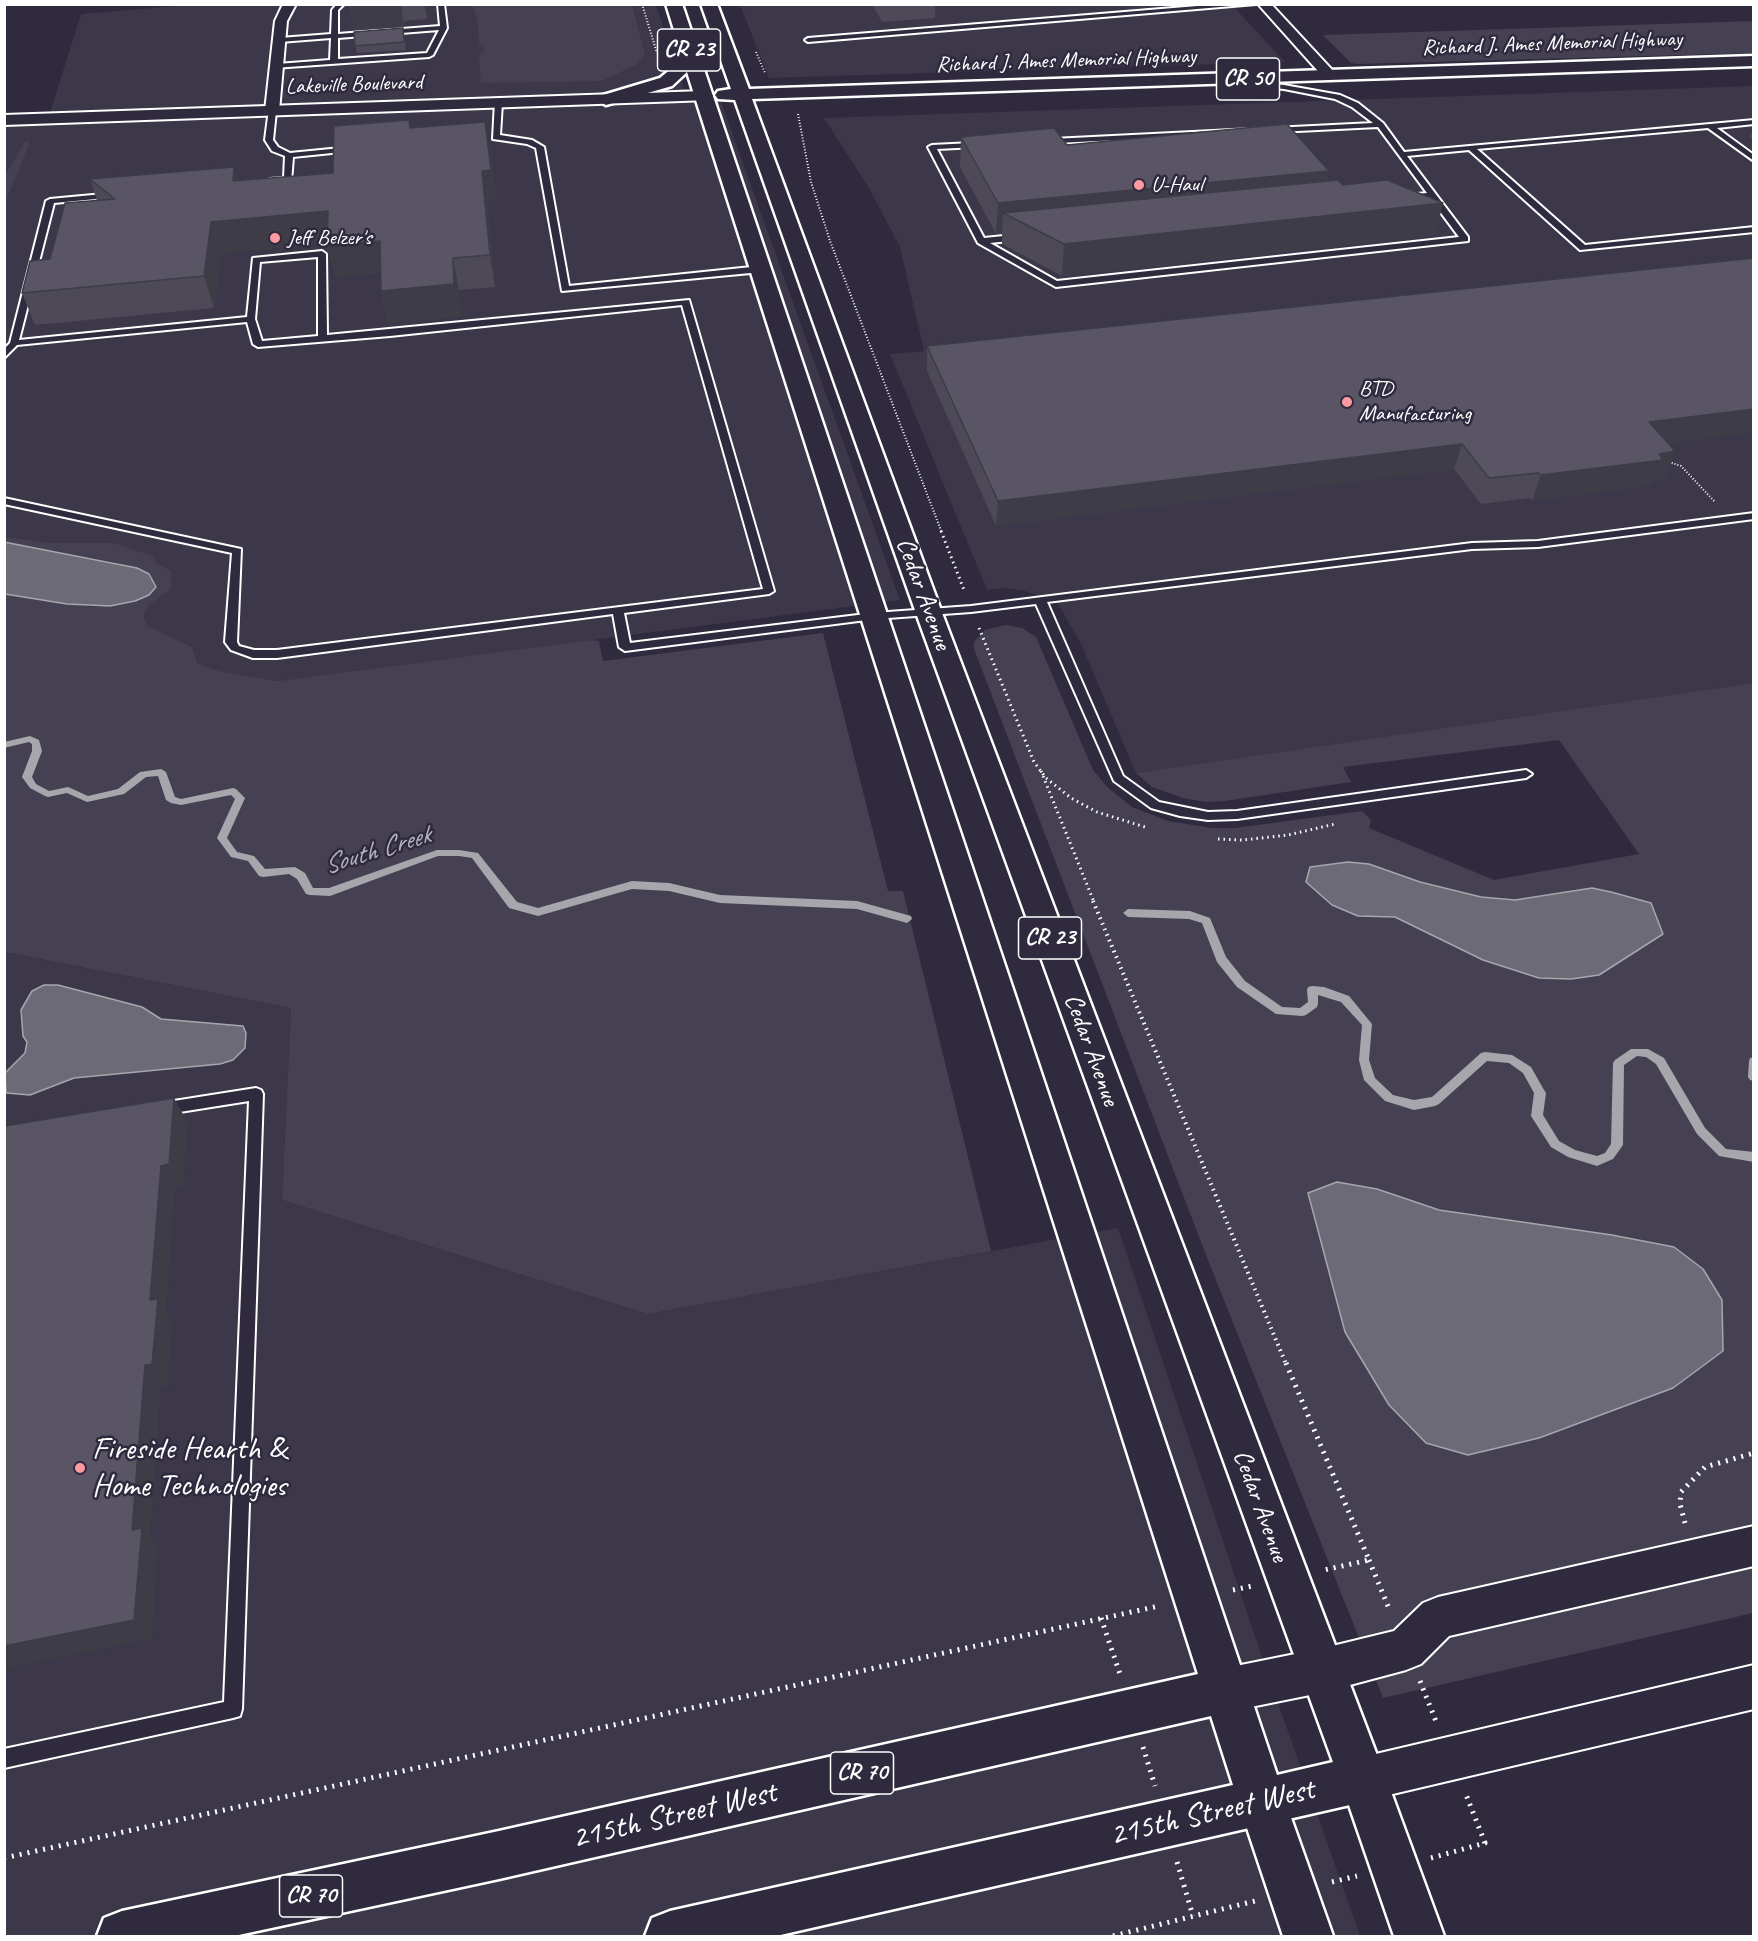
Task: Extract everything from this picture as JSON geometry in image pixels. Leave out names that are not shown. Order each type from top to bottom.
[{"type":"main road","name":"CR 23","points":[[674,4],[704,96]]},
{"type":"main road","name":"CR 23","points":[[709,4],[743,95]]},
{"type":"main road","points":[[606,99],[666,82],[680,70],[688,46]]},
{"type":"main road","name":"Richard J. Ames Memorial Highway","points":[[704,96],[1211,81],[1754,61]]},
{"type":"main road","points":[[774,126],[802,103],[864,91]]},
{"type":"main road","name":"Cedar Avenue","points":[[743,95],[774,126],[930,613],[1320,1671],[1363,1779],[1419,1936]]},
{"type":"main road","name":"Cedar Avenue","points":[[704,96],[1308,1936]]},
{"type":"main road","name":"215th Street West","points":[[122,1936],[499,1856],[1226,1690]]},
{"type":"main road","name":"215th Street West","points":[[670,1936],[1363,1779]]},
{"type":"street","points":[[272,111],[281,21],[290,4]]},
{"type":"street","points":[[1263,4],[1330,76]]},
{"type":"street","name":"Lakeville Boulevard","points":[[4,120],[704,96]]},
{"type":"street","points":[[1226,1690],[1320,1671],[1406,1648],[1437,1618],[1754,1546]]},
{"type":"street","name":"215th Street West","points":[[1363,1779],[1754,1688]]},
{"type":"lane","points":[[334,62],[335,10],[341,4]]},
{"type":"lane","points":[[277,66],[429,55],[444,28],[441,4]]},
{"type":"lane","points":[[808,40],[1253,4]]},
{"type":"lane","points":[[280,40],[444,28]]},
{"type":"lane","points":[[1211,81],[1284,87],[1337,97],[1355,105],[1380,125],[1465,239],[1056,284],[981,242],[932,147],[1380,125]]},
{"type":"lane","points":[[496,137],[498,103]]},
{"type":"lane","points":[[272,111],[270,144],[275,149],[289,154],[358,149]]},
{"type":"lane","points":[[1402,154],[1754,122]]},
{"type":"lane","points":[[1710,126],[1754,159]]},
{"type":"lane","points":[[485,138],[496,137],[529,142],[540,147],[570,313]]},
{"type":"lane","points":[[1471,148],[1583,248],[1754,229]]},
{"type":"lane","points":[[264,182],[288,180],[289,154]]},
{"type":"lane","points":[[4,355],[14,343],[50,201],[118,195]]},
{"type":"lane","points":[[981,242],[1432,195]]},
{"type":"lane","points":[[4,501],[237,551],[231,642],[235,648],[253,654],[277,654],[769,591],[686,302],[390,333],[258,344],[251,319],[256,260],[322,254],[322,338]]},
{"type":"lane","points":[[566,289],[761,269]]},
{"type":"lane","points":[[14,343],[251,319]]},
{"type":"lane","points":[[618,611],[625,647],[874,616],[971,609],[1472,546],[1538,544],[1754,516]]},
{"type":"lane","points":[[1040,600],[1118,778],[1155,805],[1208,816],[1237,815],[1526,774]]},
{"type":"lane","points":[[4,1759],[233,1709],[256,1094],[141,1112]]},
{"type":"path","points":[[642,4],[660,61]]},
{"type":"path","points":[[774,126],[798,112],[811,182],[830,241],[971,609],[1034,762],[1071,798],[1097,812],[1154,828]]},
{"type":"path","points":[[1663,460],[1681,466],[1721,509]]},
{"type":"path","points":[[1041,771],[1155,1054],[1406,1648],[1485,1842],[1113,1936]]},
{"type":"path","points":[[1215,839],[1243,840],[1288,835],[1337,823]]},
{"type":"path","points":[[1707,1556],[1682,1516],[1681,1492],[1705,1467],[1754,1453]]},
{"type":"path","points":[[4,1858],[1369,1560]]},
{"type":"path","points":[[1101,1618],[1133,1712],[1193,1916]]},
{"type":"shaded area","points":[[200,4],[656,5],[688,103],[721,102],[900,600],[278,681],[5,637],[4,124],[47,122],[81,14]]},
{"type":"shaded area","points":[[472,5],[632,5],[645,55],[637,64],[602,81],[481,83],[479,56],[485,50],[479,44],[478,21]]},
{"type":"shaded area","points":[[740,5],[1232,5],[1285,62],[769,78]]},
{"type":"shaded area","points":[[1753,21],[1753,53],[1357,64],[1351,63],[1323,35]]},
{"type":"shaded area","points":[[1753,86],[1753,683],[1136,773],[1081,644],[1058,604],[1025,591],[1006,588],[987,590],[890,354],[924,351],[900,247],[869,188],[824,118]]},
{"type":"shaded area","points":[[29,140],[5,203],[5,176],[24,143]]},
{"type":"shaded area","points":[[5,537],[47,543],[113,543],[152,556],[157,564],[171,571],[171,588],[149,605],[143,616],[147,626],[192,647],[197,664],[218,671],[278,681],[591,640],[599,641],[603,661],[823,633],[888,891],[903,891],[991,1251],[648,1314],[282,1200],[291,1008],[5,952],[4,594],[91,607],[121,605],[149,574],[115,562],[5,542]]},
{"type":"shaded area","points":[[4,542],[137,568],[149,574],[156,587],[149,595],[135,601],[110,606],[67,604],[5,594]]},
{"type":"shaded area","points":[[1006,625],[1022,628],[1036,637],[1093,770],[1107,787],[1132,807],[1168,821],[1212,828],[1235,828],[1362,811],[1371,820],[1369,828],[1494,880],[1639,854],[1559,740],[1343,767],[1351,782],[1225,801],[1206,802],[1183,798],[1152,787],[1136,773],[1753,683],[1753,1613],[1383,1698],[1206,1255],[974,649],[974,642],[985,630]],"holes":[[[1348,862],[1369,864],[1420,882],[1481,897],[1515,900],[1592,888],[1611,892],[1651,903],[1663,934],[1599,975],[1483,960],[1395,917],[1310,867]],[[1337,1182],[1377,1189],[1439,1210],[1612,1235],[1723,1351],[1673,1388],[1539,1438],[1468,1455],[1327,1261],[1308,1194]]]},
{"type":"shaded area","points":[[1348,862],[1369,864],[1420,882],[1481,897],[1515,900],[1592,888],[1611,892],[1651,903],[1663,934],[1599,975],[1571,979],[1539,978],[1483,960],[1395,917],[1358,916],[1332,905],[1306,882],[1310,867]]},
{"type":"shaded area","points":[[4,952],[291,1008],[282,1200],[648,1314],[1118,1228],[1264,1663],[1360,1936],[5,1936]]},
{"type":"shaded area","points":[[44,985],[58,985],[142,1007],[161,1019],[243,1026],[246,1033],[245,1048],[233,1060],[220,1064],[74,1078],[30,1095],[6,1093],[5,1073],[25,1053],[27,1042],[23,1036],[21,1010],[32,991]]},
{"type":"shaded area","points":[[1337,1182],[1377,1189],[1439,1210],[1612,1235],[1674,1247],[1703,1269],[1722,1300],[1723,1351],[1673,1388],[1539,1438],[1468,1455],[1426,1443],[1389,1405],[1345,1332],[1308,1193]]},
{"type":"building","points":[[403,28],[404,42],[355,46],[354,32]]},
{"type":"building","points":[[409,120],[410,128],[485,122],[491,170],[482,171],[490,255],[453,258],[454,284],[381,291],[380,241],[327,246],[328,211],[211,222],[204,276],[22,293],[30,261],[50,259],[65,203],[115,199],[90,179],[234,167],[233,181],[333,173],[334,126]]},
{"type":"building","points":[[1287,124],[1329,171],[998,203],[961,137],[1054,128],[1067,145]]},
{"type":"building","points":[[1338,180],[1343,185],[1387,180],[1443,203],[1064,244],[1003,213]]},
{"type":"building","name":"BTD Manufacturing","points":[[1754,258],[1754,409],[1649,422],[1675,451],[1659,454],[1663,460],[1541,475],[1538,473],[1489,478],[1462,444],[998,501],[927,346]]},
{"type":"building","name":"Fireside Hearth & Home Technologies","points":[[174,1098],[169,1164],[161,1166],[150,1300],[158,1299],[152,1364],[145,1365],[132,1530],[142,1528],[134,1620],[4,1646],[5,1126]]},
{"type":"waterway","name":"South Creek","points":[[4,745],[30,739],[36,742],[37,751],[27,777],[33,786],[48,794],[68,790],[87,799],[121,792],[143,774],[161,772],[171,800],[181,802],[233,791],[240,798],[222,838],[234,855],[251,858],[263,873],[291,870],[301,876],[310,891],[330,892],[437,853],[459,853],[475,855],[513,905],[538,912],[632,885],[669,887],[720,899],[857,905],[907,919]]},
{"type":"waterway","name":"South Creek","points":[[1128,913],[1190,915],[1206,921],[1221,959],[1241,984],[1280,1011],[1302,1012],[1313,1004],[1312,990],[1324,991],[1345,999],[1367,1024],[1364,1060],[1370,1080],[1389,1098],[1414,1105],[1435,1101],[1485,1056],[1512,1059],[1527,1070],[1540,1093],[1537,1116],[1555,1144],[1572,1154],[1597,1161],[1609,1156],[1617,1145],[1619,1063],[1635,1052],[1648,1053],[1660,1061],[1701,1131],[1723,1153],[1754,1157]]},
{"type":"waterway","name":"South Creek","points":[[1754,1061],[1754,1077]]},
{"type":"place","name":"U-Haul","points":[[1139,185]]},
{"type":"place","name":"Jeff Belzer's","points":[[275,238]]},
{"type":"place","name":"BTD Manufacturing","points":[[1347,402]]},
{"type":"place","name":"Fireside Hearth & Home Technologies","points":[[80,1468]]}]
